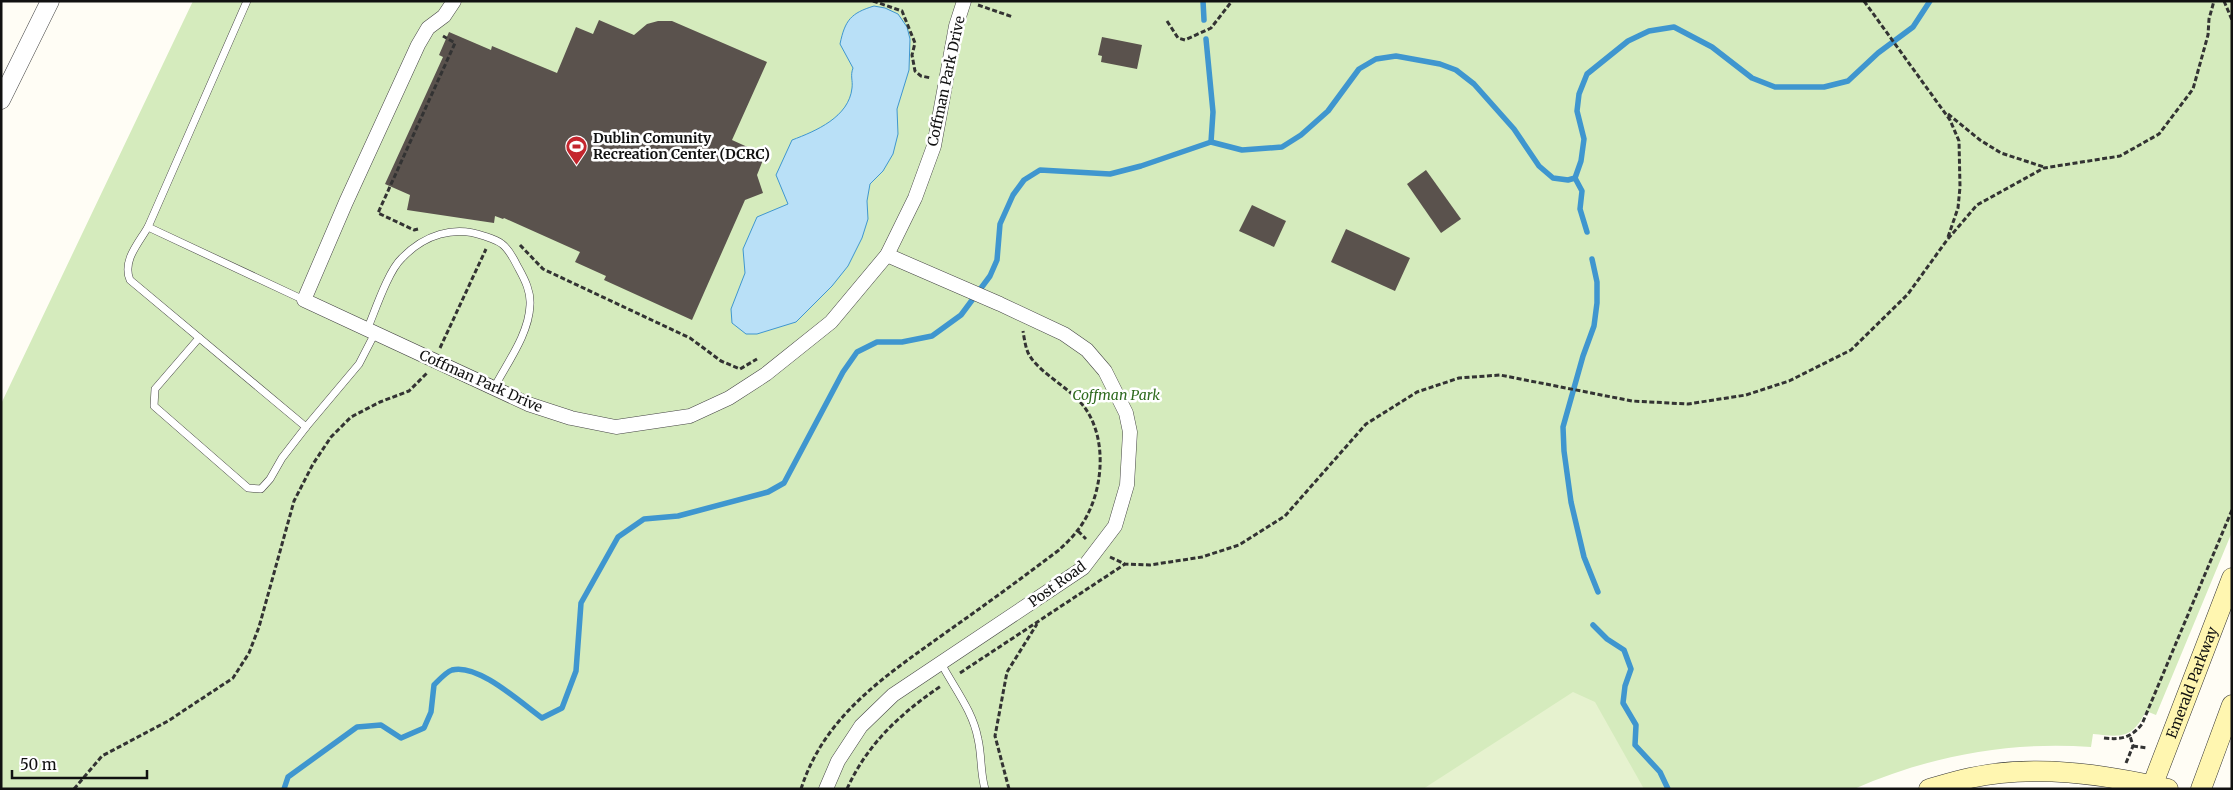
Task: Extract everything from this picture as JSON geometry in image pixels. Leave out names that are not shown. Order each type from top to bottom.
[{"type":"main road","name":"Emerald Parkway","points":[[2157,788],[2232,578]]},
{"type":"main road","points":[[2201,789],[2232,705]]},
{"type":"main road","points":[[1929,789],[1971,777],[2048,772],[2085,774],[2157,788]]},
{"type":"street","points":[[1,100],[50,1]]},
{"type":"street","points":[[304,300],[350,193],[418,45],[428,28],[444,16],[454,1]]},
{"type":"street","name":"Coffman Park Drive","points":[[304,300],[528,404],[572,418],[616,427],[690,416],[729,398],[766,374],[831,322],[887,255],[915,198],[934,146],[956,26],[969,2]]},
{"type":"street","name":"Post Road","points":[[826,789],[838,761],[861,726],[893,695],[1083,568],[1115,526],[1127,485],[1130,432],[1126,413],[1105,371],[1087,350],[1064,334],[887,255]]},
{"type":"lane","points":[[247,1],[148,227],[128,260],[126,270],[130,280],[306,427]]},
{"type":"lane","points":[[148,227],[304,300]]},
{"type":"lane","points":[[199,338],[155,388],[154,406],[248,488],[261,489],[306,427],[359,364],[400,259],[414,246],[431,237],[453,230],[471,231],[501,243],[510,251],[524,278],[530,300],[527,323],[494,388]]},
{"type":"lane","points":[[941,663],[970,712],[978,739],[985,789]]},
{"type":"path","points":[[874,1],[902,11],[915,44],[912,55],[915,71],[921,76],[931,78],[930,86]]},
{"type":"path","points":[[1167,21],[1178,38],[1185,40],[1210,28],[1232,1]]},
{"type":"path","points":[[1864,1],[1950,120],[1959,141],[1958,208],[1947,240]]},
{"type":"path","points":[[847,789],[865,755],[898,718],[917,702],[1124,564],[1150,564],[1202,557],[1239,546],[1285,516],[1366,424],[1417,392],[1458,378],[1500,376],[1556,385],[1589,394],[1632,401],[1688,404],[1746,394],[1789,380],[1851,350],[1908,294],[1947,240],[1977,205],[2044,168],[2120,156],[2159,134],[2193,89],[2208,35],[2209,18],[2214,1]]},
{"type":"path","points":[[2224,1],[2232,20]]},
{"type":"path","points":[[969,2],[1013,17]]},
{"type":"path","points":[[422,228],[414,230],[378,213],[455,42],[442,36],[447,32]]},
{"type":"path","points":[[1943,110],[1980,140],[2001,153],[2044,168]]},
{"type":"path","points":[[74,789],[102,756],[168,721],[233,678],[249,652],[259,627],[294,501],[313,464],[332,437],[352,417],[380,402],[409,391],[424,378],[434,361],[491,238]]},
{"type":"path","points":[[512,239],[527,250],[543,269],[690,338],[721,361],[740,369],[763,356]]},
{"type":"path","points":[[801,789],[812,758],[836,725],[862,695],[892,670],[1058,550],[1078,531],[1090,507],[1097,489],[1100,452],[1089,415],[1081,403],[1065,387],[1034,362],[1027,351],[1023,331],[1016,327]]},
{"type":"path","points":[[2104,738],[2122,739],[2130,736],[2146,718],[2232,510]]},
{"type":"path","points":[[1009,789],[995,736],[996,727],[1007,672],[1039,621]]},
{"type":"path","points":[[2130,736],[2133,746]]},
{"type":"green space","name":"Coffman Park","points":[[193,1],[2232,1],[2232,532],[2156,715],[2146,711],[2136,727],[2125,734],[2112,736],[2093,734],[2091,747],[2030,746],[1970,753],[1882,777],[1854,789],[1,789],[1,404]]},
{"type":"green space","points":[[1573,692],[1595,702],[1644,789],[1423,789]]},
{"type":"water","points":[[874,6],[885,8],[898,14],[907,27],[910,39],[909,70],[897,109],[898,134],[893,154],[883,171],[870,184],[867,201],[868,219],[862,238],[848,266],[832,286],[796,322],[757,334],[746,334],[732,323],[731,309],[745,273],[743,249],[757,217],[788,204],[776,175],[792,140],[830,121],[845,107],[850,98],[853,68],[840,44],[842,36],[847,23],[854,15]]},
{"type":"building","name":"Dublin Comunity Recreation Center (DCRC)","points":[[599,20],[634,35],[647,24],[658,21],[672,21],[767,62],[732,140],[765,155],[757,175],[763,193],[745,200],[692,320],[604,280],[606,276],[575,262],[580,252],[504,218],[495,216],[494,223],[407,210],[410,195],[385,184],[443,57],[439,55],[449,32],[491,50],[492,46],[557,73],[576,27],[593,34]]},
{"type":"building","points":[[1102,37],[1142,45],[1137,69],[1101,62],[1102,56],[1098,55]]},
{"type":"building","points":[[1426,170],[1461,219],[1441,233],[1407,184]]},
{"type":"building","points":[[1252,205],[1286,221],[1274,247],[1239,231]]},
{"type":"building","points":[[1346,229],[1410,258],[1395,291],[1331,262]]},
{"type":"waterway","points":[[1203,1],[1204,20]]},
{"type":"waterway","points":[[284,789],[288,777],[357,727],[381,725],[401,738],[424,728],[431,712],[434,685],[452,670],[462,669],[486,678],[511,694],[542,718],[562,708],[576,671],[581,603],[618,537],[644,519],[678,516],[768,492],[784,483],[843,372],[857,352],[877,342],[902,342],[932,336],[961,315],[990,276],[997,260],[1000,224],[1013,195],[1024,180],[1040,170],[1110,174],[1141,166],[1211,142],[1242,150],[1282,147],[1301,135],[1328,111],[1359,69],[1376,59],[1396,56],[1440,64],[1456,70],[1474,84],[1514,129],[1539,166],[1553,178],[1568,180],[1575,178],[1581,161],[1584,139],[1577,111],[1579,94],[1587,74],[1628,41],[1649,31],[1674,27],[1712,47],[1752,78],[1775,87],[1824,87],[1848,81],[1878,53],[1913,27],[1930,1]]},
{"type":"waterway","points":[[1206,39],[1213,112],[1211,142]]},
{"type":"waterway","points":[[1575,178],[1582,191],[1580,209],[1587,232]]},
{"type":"waterway","points":[[1592,259],[1597,282],[1594,326],[1583,356],[1563,427],[1564,451],[1571,502],[1584,557],[1598,592]]},
{"type":"waterway","points":[[1593,625],[1607,639],[1624,650],[1631,669],[1625,686],[1623,703],[1636,725],[1635,745],[1660,772],[1668,789]]},
{"type":"place","name":"Dublin Comunity Recreation Center (DCRC)","points":[[577,165]]}]
